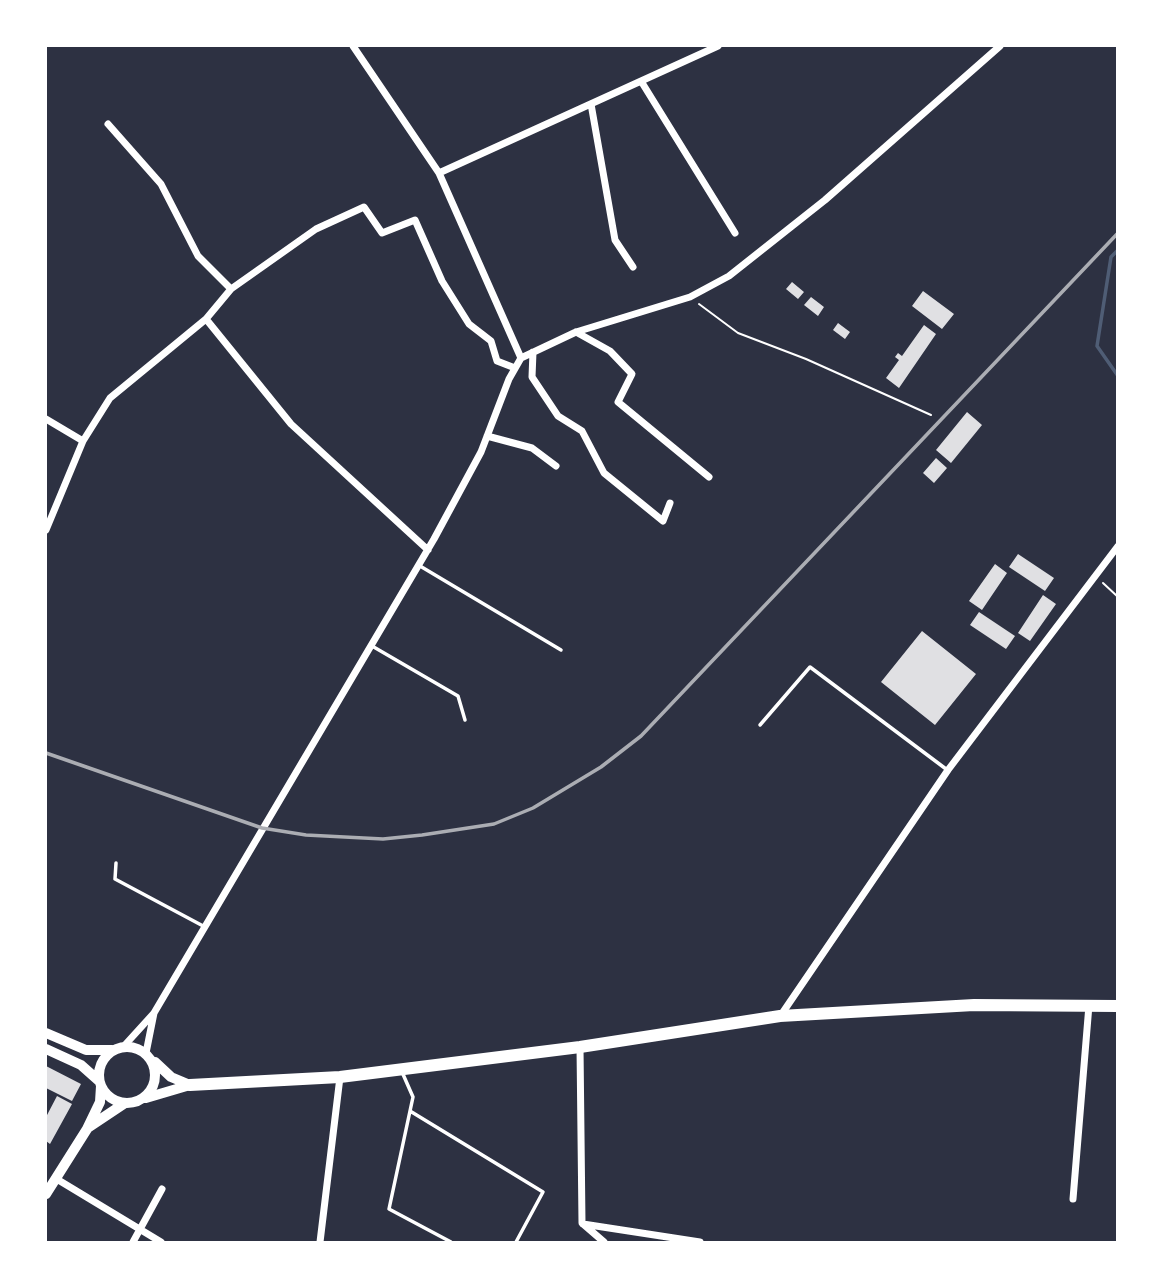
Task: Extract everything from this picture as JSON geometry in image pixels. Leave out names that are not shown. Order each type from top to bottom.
[{"type":"highway","points":[[190,1085],[340,1077],[401,1070],[780,1016],[974,1006],[1118,1006]]},
{"type":"main road","points":[[46,1033],[86,1050],[119,1048],[148,1055],[171,1077],[190,1085]]},
{"type":"main road","points":[[46,1194],[87,1129],[100,1102],[102,1063],[119,1048]]},
{"type":"main road","points":[[46,1049],[81,1065],[111,1098],[125,1103]]},
{"type":"main road","points":[[142,1099],[150,1093],[156,1075],[148,1055]]},
{"type":"main road","points":[[87,1129],[125,1103],[190,1085]]},
{"type":"street","points":[[353,46],[439,173],[521,358]]},
{"type":"street","points":[[439,173],[718,46]]},
{"type":"street","points":[[119,1048],[154,1013],[428,550],[487,436],[521,358],[576,332],[690,297],[729,276],[765,251],[1000,46]]},
{"type":"street","points":[[641,81],[735,233]]},
{"type":"street","points":[[591,104],[615,240],[633,267]]},
{"type":"street","points":[[108,124],[161,184],[198,256],[231,289]]},
{"type":"street","points":[[46,530],[83,440],[110,398],[206,319],[231,289],[317,229],[364,207],[382,233],[415,220],[442,281],[470,324],[491,341],[497,361],[515,368]]},
{"type":"street","points":[[206,319],[291,424],[428,550]]},
{"type":"street","points":[[576,332],[610,351],[632,374],[618,402],[709,477]]},
{"type":"street","points":[[533,352],[532,377],[558,416],[582,431],[604,473],[663,521],[670,503]]},
{"type":"street","points":[[46,419],[83,440]]},
{"type":"street","points":[[487,436],[532,448],[556,466]]},
{"type":"street","points":[[780,1016],[948,770],[1118,546]]},
{"type":"street","points":[[1073,1199],[1089,1005]]},
{"type":"street","points":[[148,1055],[154,1013]]},
{"type":"street","points":[[580,1046],[582,1223],[604,1242]]},
{"type":"street","points":[[320,1242],[340,1077]]},
{"type":"street","points":[[55,1178],[161,1242]]},
{"type":"street","points":[[133,1242],[162,1189]]},
{"type":"street","points":[[582,1223],[700,1242]]},
{"type":"lane","points":[[418,565],[561,650]]},
{"type":"lane","points":[[370,645],[458,696],[465,720]]},
{"type":"lane","points":[[760,725],[810,667],[948,770]]},
{"type":"lane","points":[[116,863],[115,879],[205,927]]},
{"type":"lane","points":[[401,1070],[413,1097],[389,1209],[452,1242]]},
{"type":"lane","points":[[410,1111],[543,1192],[516,1242]]},
{"type":"path","points":[[690,297],[737,333],[806,359],[931,415]]},
{"type":"path","points":[[1095,576],[1118,597]]},
{"type":"building","points":[[792,282],[804,292],[798,299],[786,289]]},
{"type":"building","points":[[923,291],[954,314],[942,329],[912,306]]},
{"type":"building","points":[[811,297],[824,307],[818,316],[804,305]]},
{"type":"building","points":[[838,323],[850,332],[845,339],[833,330]]},
{"type":"building","points":[[924,325],[936,334],[899,388],[886,378],[899,360],[895,357],[898,353],[902,356]]},
{"type":"building","points":[[967,412],[982,425],[951,463],[936,450]]},
{"type":"building","points":[[936,458],[947,468],[934,483],[923,473]]},
{"type":"building","points":[[1018,554],[1054,578],[1045,591],[1009,567]]},
{"type":"building","points":[[995,564],[1007,573],[982,610],[969,601]]},
{"type":"building","points":[[1043,595],[1056,604],[1030,641],[1018,633]]},
{"type":"building","points":[[979,612],[1015,636],[1006,649],[970,625]]},
{"type":"building","points":[[922,631],[976,674],[935,725],[881,682]]},
{"type":"building","points":[[46,1066],[81,1084],[72,1101],[46,1088]]},
{"type":"building","points":[[57,1096],[72,1104],[50,1144],[46,1141],[46,1117]]},
{"type":"waterway","points":[[1118,250],[1111,257],[1097,346],[1118,376]]},
{"type":"railway","points":[[46,753],[262,828],[306,835],[383,839],[422,835],[494,824],[533,808],[601,767],[641,736],[1118,233]]}]
